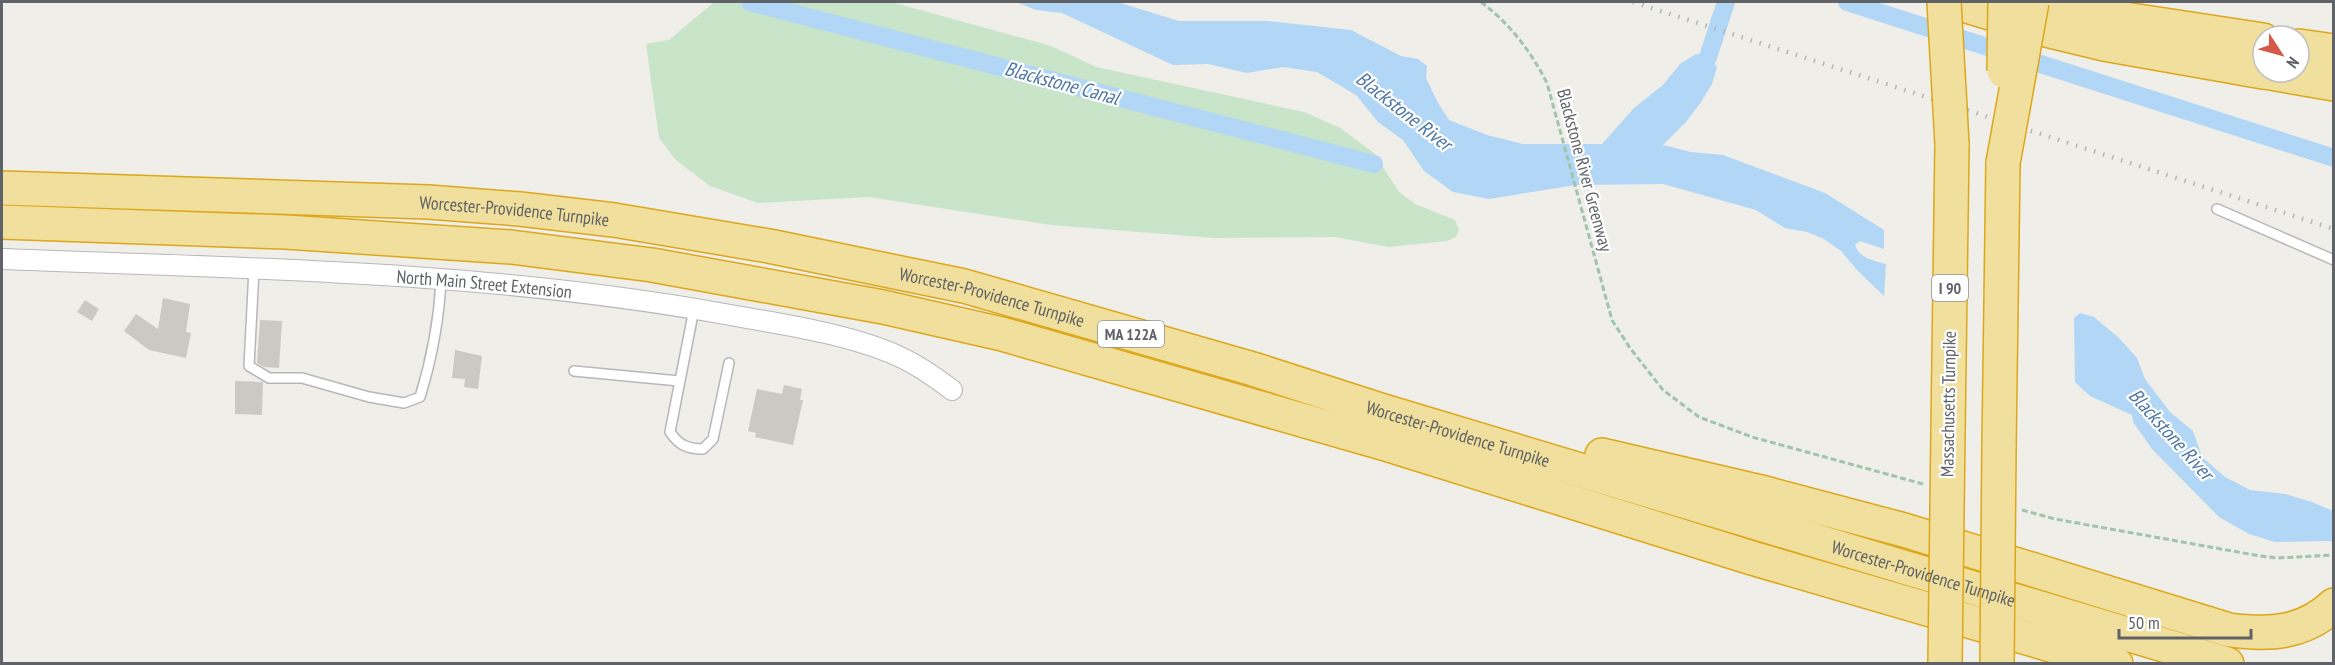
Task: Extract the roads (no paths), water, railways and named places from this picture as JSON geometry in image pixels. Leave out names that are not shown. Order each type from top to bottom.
[{"type":"highway","points":[[1944,2],[1952,144]]},
{"type":"highway","points":[[1954,2],[2042,29],[2104,44],[2251,70]]},
{"type":"highway","name":"Massachusetts Turnpike","points":[[1945,663],[1952,144],[1959,2]]},
{"type":"highway","points":[[1997,663],[2005,2]]},
{"type":"highway","points":[[2003,163],[2032,2]]},
{"type":"highway","points":[[2047,2],[2118,18],[2251,38]]},
{"type":"highway","points":[[2311,48],[2334,51]]},
{"type":"highway","points":[[2311,80],[2334,84]]},
{"type":"highway","name":"Worcester-Providence Turnpike","points":[[2,188],[428,202],[520,209],[614,220],[769,246],[964,286],[1253,369],[1380,410],[2227,663]]},
{"type":"highway","name":"Worcester-Providence Turnpike","points":[[2,222],[286,232],[511,247],[652,265],[883,307],[1002,334],[1389,445],[1752,558],[2116,663]]},
{"type":"highway","points":[[1253,369],[1342,381],[1620,460],[1761,492],[1893,527],[2229,630],[2273,634],[2310,623],[2334,605]]},
{"type":"street","name":"North Main Street Extension","points":[[2,259],[354,273],[568,292],[694,309],[861,342],[899,356],[927,372],[951,390]]},
{"type":"lane","points":[[2217,209],[2334,260]]},
{"type":"lane","points":[[254,269],[249,366],[269,378],[302,378],[369,397],[404,403],[420,397],[431,361],[439,317],[441,280]]},
{"type":"lane","points":[[694,309],[670,432],[676,441],[689,449],[703,449],[713,440],[729,363]]},
{"type":"lane","points":[[574,371],[679,381]]},
{"type":"water","name":"Blackstone River","points":[[1016,2],[1117,2],[1179,21],[1267,21],[1351,30],[1401,56],[1418,59],[1427,66],[1426,78],[1449,120],[1487,135],[1523,144],[1602,144],[1634,108],[1663,85],[1680,64],[1696,54],[1708,57],[1717,67],[1712,84],[1686,122],[1663,145],[1691,152],[1723,155],[1825,193],[1884,230],[1884,249],[1860,241],[1855,245],[1863,256],[1886,264],[1884,296],[1841,251],[1824,239],[1807,232],[1785,228],[1756,210],[1663,184],[1576,185],[1489,199],[1453,192],[1424,171],[1403,140],[1378,122],[1356,95],[1317,72],[1283,67],[1247,73],[1208,64],[1173,65],[1062,13],[1036,10]]},
{"type":"water","name":"Blackstone River","points":[[2080,313],[2094,317],[2119,338],[2137,358],[2145,379],[2170,412],[2193,431],[2202,457],[2225,477],[2250,490],[2285,494],[2333,511],[2333,541],[2275,542],[2249,534],[2219,517],[2152,449],[2133,422],[2132,415],[2090,396],[2075,382],[2074,318]]},
{"type":"waterway","name":"Blackstone Canal","points":[[750,2],[1374,164]]},
{"type":"waterway","points":[[1696,77],[1708,57],[1726,2]]},
{"type":"waterway","points":[[1847,2],[2334,158]]},
{"type":"railway","points":[[1633,2],[2334,229]]}]
